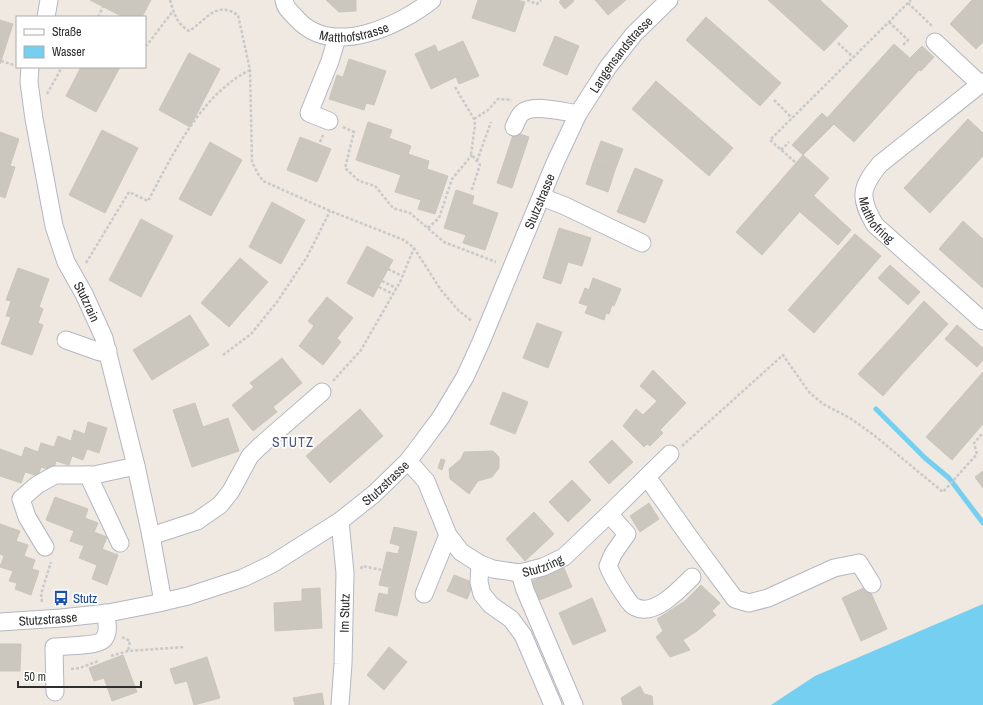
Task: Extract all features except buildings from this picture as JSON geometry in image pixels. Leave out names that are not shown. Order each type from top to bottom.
[{"type":"street","points":[[46,16],[49,0]]},
{"type":"street","name":"Matthofstrasse","points":[[284,0],[285,6],[301,23],[319,34],[337,38],[358,35],[388,26],[420,10],[432,0]]},
{"type":"street","name":"Langensandstrasse","points":[[578,114],[608,66],[634,34],[668,0]]},
{"type":"street","points":[[934,35],[982,83]]},
{"type":"street","points":[[328,121],[309,113],[337,38]]},
{"type":"street","name":"Stutzrain","points":[[30,68],[29,82],[34,119],[54,226],[66,262],[94,314],[108,351],[136,466],[163,602]]},
{"type":"street","name":"Matthofring","points":[[982,83],[880,164],[870,176],[864,190],[867,211],[875,225],[983,321]]},
{"type":"street","points":[[514,127],[520,114],[530,109],[546,108],[578,114]]},
{"type":"street","name":"Stutzstrasse","points":[[0,622],[61,618],[105,613],[188,596],[243,578],[272,564],[340,521],[374,494],[408,461],[441,417],[465,377],[542,197],[555,162],[578,114]]},
{"type":"street","points":[[542,197],[565,206],[642,242]]},
{"type":"street","points":[[66,340],[100,352],[108,351]]},
{"type":"street","points":[[151,536],[197,521],[220,505],[231,491],[250,456],[322,392]]},
{"type":"street","name":"Stutzring","points":[[408,461],[426,481],[448,535],[462,552],[480,564],[493,569],[520,573],[543,567],[564,557],[670,454]]},
{"type":"street","points":[[45,547],[27,517],[21,499],[37,485],[55,475],[88,475],[136,466]]},
{"type":"street","points":[[88,475],[120,543]]},
{"type":"street","points":[[647,477],[690,538],[736,599],[749,603],[762,599],[834,568],[859,563],[872,584]]},
{"type":"street","points":[[609,514],[626,534],[613,554],[608,566],[613,577],[633,607],[642,610],[652,609],[675,594],[692,577]]},
{"type":"street","name":"Im Stutz","points":[[340,521],[345,573],[343,664],[340,705]]},
{"type":"street","points":[[424,594],[448,535]]},
{"type":"street","points":[[480,564],[479,582],[482,594],[491,605],[511,619],[523,635],[553,705]]},
{"type":"street","points":[[520,573],[525,590],[574,705]]},
{"type":"street","points":[[55,692],[54,647],[90,644],[104,639],[107,630],[105,613]]},
{"type":"path","points":[[170,0],[175,19],[182,27],[189,31],[198,25],[209,13],[220,8],[231,10],[238,15],[250,70],[252,162],[263,181],[330,211],[404,240],[414,248],[441,290],[459,311],[477,325],[481,342]]},
{"type":"path","points":[[527,0],[537,4],[541,0]]},
{"type":"path","points":[[795,162],[770,140],[911,0]]},
{"type":"path","points":[[908,3],[934,35]]},
{"type":"path","points":[[97,16],[103,7]]},
{"type":"path","points":[[146,44],[148,45],[173,10]]},
{"type":"path","points":[[889,22],[908,40],[903,45]]},
{"type":"path","points":[[838,43],[853,58]]},
{"type":"path","points":[[1,61],[16,66]]},
{"type":"path","points":[[82,265],[86,263],[129,192],[148,201],[176,148],[208,104],[232,81],[250,70]]},
{"type":"path","points":[[428,228],[439,218],[452,181],[472,155],[475,125],[474,119],[455,87]]},
{"type":"path","points":[[474,119],[488,110],[498,99],[510,99]]},
{"type":"path","points":[[774,100],[792,118]]},
{"type":"path","points":[[477,162],[491,122]]},
{"type":"path","points":[[345,128],[354,132],[346,168],[359,181],[375,185],[393,208],[410,214],[444,242],[494,261]]},
{"type":"path","points":[[781,150],[789,142]]},
{"type":"path","points":[[471,192],[480,165],[472,155]]},
{"type":"path","points":[[223,355],[251,334],[277,302],[307,257],[330,211]]},
{"type":"path","points":[[322,392],[361,350],[393,294],[414,248]]},
{"type":"path","points":[[388,269],[402,276]]},
{"type":"path","points":[[382,281],[396,288]]},
{"type":"path","points":[[379,287],[393,294]]},
{"type":"path","points":[[670,454],[685,444],[783,355],[809,392],[823,404],[856,422],[943,492],[977,454],[974,443],[983,433]]},
{"type":"path","points":[[42,602],[40,594],[52,559],[46,556],[45,547]]},
{"type":"path","points":[[345,573],[359,576],[362,566],[382,570]]},
{"type":"path","points":[[126,639],[130,641],[128,651]]},
{"type":"path","points":[[106,658],[128,651],[185,647]]},
{"type":"path","points":[[70,669],[80,668],[98,661]]},
{"type":"water","points":[[983,604],[983,705],[771,705],[815,676]]},
{"type":"waterway","points":[[876,409],[925,458],[949,478],[983,523]]},
{"type":"place","name":"Stutz","points":[[61,598]]},
{"type":"district","name":"STUTZ","points":[[293,442]]}]
